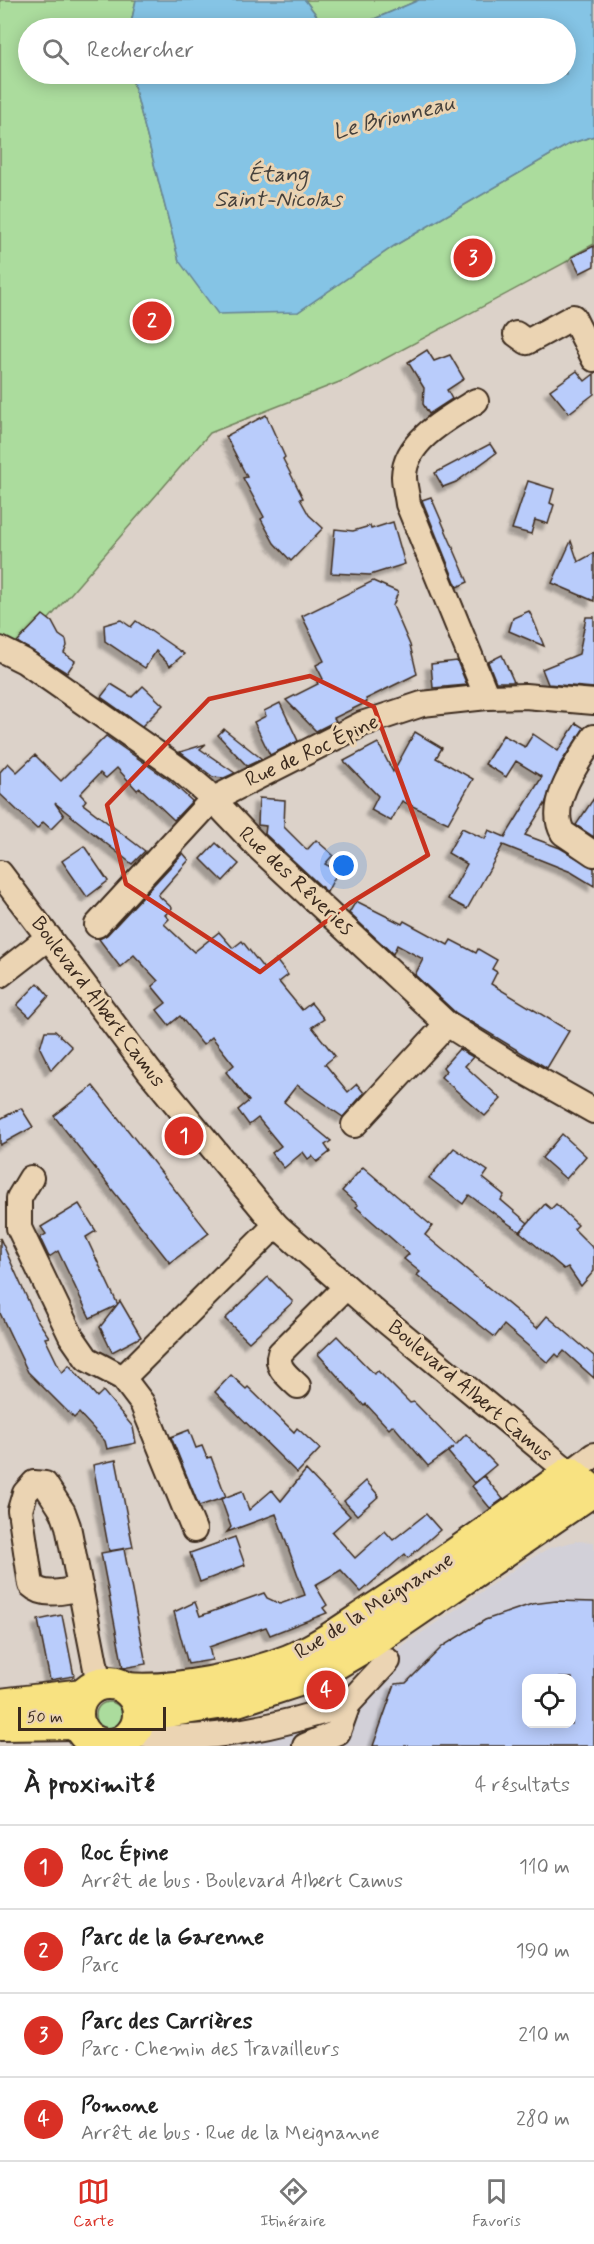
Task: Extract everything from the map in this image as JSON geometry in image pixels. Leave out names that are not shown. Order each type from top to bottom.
[{"type":"main road","name":"Rue de la Meignanne","points":[[0,1724],[111,1716],[237,1700],[317,1674],[366,1646],[589,1480]]},
{"type":"main road","name":"Rue de la Meignanne","points":[[0,1705],[111,1716]]},
{"type":"street","points":[[516,334],[527,342],[573,317],[594,359]]},
{"type":"street","points":[[476,401],[438,424],[414,450],[404,474],[408,504],[487,697]]},
{"type":"street","name":"Rue des Rêveries","points":[[0,649],[24,661],[179,769],[447,1024],[594,1112]]},
{"type":"street","name":"Rue de Roc Épine","points":[[214,803],[362,724],[422,704],[487,697],[525,696],[594,702]]},
{"type":"street","points":[[594,738],[578,763],[560,800],[557,814],[559,828],[567,838],[594,854]]},
{"type":"street","points":[[97,925],[214,803]]},
{"type":"street","name":"Boulevard Albert Camus","points":[[0,873],[149,1071],[276,1225],[346,1287],[589,1480]]},
{"type":"street","points":[[0,975],[49,938]]},
{"type":"street","points":[[354,1125],[447,1024]]},
{"type":"street","points":[[31,1178],[19,1198],[19,1228],[71,1336],[87,1359],[123,1378],[142,1403],[194,1530]]},
{"type":"street","points":[[123,1378],[276,1225]]},
{"type":"street","points":[[298,1386],[280,1369],[278,1362],[280,1353],[346,1287]]},
{"type":"street","points":[[81,1588],[111,1716],[166,1740],[243,1739],[348,1704]]},
{"type":"street","points":[[305,1746],[338,1732],[348,1704],[388,1660]]},
{"type":"highlighted area","points":[[310,676],[374,707],[428,855],[350,903],[260,972],[126,884],[107,805],[209,699]]},
{"type":"shaded area","points":[[576,1541],[594,1542],[594,1746],[159,1746],[300,1707],[341,1688],[549,1548]]},
{"type":"green space","points":[[0,0],[136,0],[132,18],[18,18],[18,84],[134,84],[179,261],[298,312],[394,246],[569,144],[594,136],[594,244],[572,256],[568,261],[347,379],[210,433],[22,650],[0,636]]},
{"type":"green space","points":[[305,0],[419,0],[377,18],[318,18]]},
{"type":"green space","points":[[109,1702],[118,1706],[122,1715],[118,1724],[109,1728],[100,1724],[96,1715],[100,1706]]},
{"type":"water","points":[[136,0],[305,0],[318,18],[132,18]]},
{"type":"water","name":"Étang Saint-Nicolas","points":[[419,0],[594,0],[594,136],[569,144],[394,246],[298,312],[218,314],[179,261],[134,84],[576,84],[576,18],[377,18]]},
{"type":"building","points":[[594,246],[594,266],[580,273],[572,257]]},
{"type":"building","points":[[427,350],[434,361],[450,355],[464,379],[447,390],[452,399],[429,414],[423,404],[424,388],[408,362]]},
{"type":"building","points":[[577,371],[585,381],[594,374],[594,394],[569,413],[550,390]]},
{"type":"building","points":[[266,415],[285,457],[283,459],[303,498],[300,499],[309,515],[323,528],[291,561],[274,543],[261,519],[264,517],[243,478],[247,477],[226,436]]},
{"type":"building","points":[[490,444],[496,453],[456,482],[443,487],[435,473]]},
{"type":"building","points":[[528,481],[554,489],[550,503],[554,505],[548,524],[535,520],[531,534],[512,529]]},
{"type":"building","points":[[431,497],[468,582],[457,587],[422,500]]},
{"type":"building","points":[[393,522],[405,564],[370,575],[331,573],[335,529],[353,531],[370,526],[371,529]]},
{"type":"building","points":[[571,541],[578,562],[594,553],[594,601],[552,583]]},
{"type":"building","points":[[373,581],[398,592],[393,606],[410,645],[417,674],[366,699],[367,702],[334,718],[336,721],[316,731],[286,700],[318,684],[317,682],[323,679],[316,665],[324,661],[302,616]]},
{"type":"building","points":[[529,611],[544,646],[509,631],[513,618]]},
{"type":"building","points":[[43,615],[52,622],[59,635],[66,640],[67,646],[64,653],[75,661],[67,673],[17,642]]},
{"type":"building","points":[[586,617],[594,617],[594,688],[548,684],[542,669],[579,654]]},
{"type":"building","points":[[121,620],[131,627],[136,621],[184,654],[170,666],[156,651],[145,668],[105,641],[104,625]]},
{"type":"building","points":[[502,655],[514,682],[496,682],[488,662]]},
{"type":"building","points":[[457,661],[467,685],[433,688],[431,664]]},
{"type":"building","points":[[111,684],[132,697],[143,686],[163,705],[142,726],[101,697]]},
{"type":"building","points":[[280,703],[298,741],[270,755],[254,722],[266,716],[264,711]]},
{"type":"building","points":[[576,723],[584,728],[560,764],[545,804],[525,835],[560,848],[594,868],[594,886],[571,872],[503,845],[467,909],[448,899],[467,864],[448,853],[462,828],[485,839],[489,830],[505,837],[542,777],[516,761],[506,777],[485,764],[503,735],[525,747],[533,734],[558,751]]},
{"type":"building","points":[[224,729],[262,759],[247,766],[218,735]]},
{"type":"building","points":[[415,732],[442,748],[436,758],[473,779],[448,823],[402,801],[391,821],[371,810],[378,796],[344,761],[378,743],[393,772]]},
{"type":"building","points":[[106,736],[169,780],[192,801],[174,820],[140,788],[137,790],[117,768],[106,778],[100,773],[80,794],[86,800],[83,804],[145,851],[132,864],[55,803],[64,816],[51,829],[43,822],[37,829],[0,794],[0,772],[8,763],[17,772],[35,755],[61,781]]},
{"type":"building","points":[[206,744],[200,749],[235,773],[224,778],[213,777],[180,752]]},
{"type":"building","points":[[259,798],[285,800],[284,827],[307,850],[316,840],[333,855],[325,864],[338,871],[327,892],[265,834],[266,826],[258,825]]},
{"type":"building","points":[[594,798],[594,837],[576,825]]},
{"type":"building","points":[[216,843],[239,864],[223,881],[201,859]]},
{"type":"building","points":[[84,846],[108,881],[87,897],[62,861]]},
{"type":"building","points":[[183,853],[189,860],[158,895],[172,908],[165,915],[169,919],[164,924],[194,952],[219,932],[233,948],[242,941],[264,969],[276,960],[288,975],[279,982],[302,1010],[311,1003],[324,1019],[312,1027],[335,1056],[325,1064],[348,1092],[357,1084],[364,1093],[343,1117],[297,1085],[284,1102],[331,1141],[325,1145],[330,1152],[317,1162],[312,1156],[308,1159],[303,1152],[284,1168],[272,1153],[281,1146],[258,1118],[249,1125],[238,1110],[249,1101],[226,1072],[234,1065],[212,1037],[203,1045],[180,1016],[169,1025],[157,1010],[166,1003],[152,986],[158,981],[134,955],[120,967],[99,939],[107,935]]},
{"type":"building","points":[[356,901],[402,924],[404,921],[448,945],[451,940],[476,953],[478,949],[497,960],[492,969],[497,972],[491,984],[569,1031],[547,1068],[456,1013],[415,975],[423,959],[397,945],[393,954],[349,913]]},
{"type":"building","points":[[38,983],[49,996],[30,1017],[17,1005]]},
{"type":"building","points":[[45,1031],[55,1031],[72,1047],[51,1070],[40,1048]]},
{"type":"building","points":[[459,1049],[473,1057],[465,1066],[501,1099],[485,1116],[441,1077],[446,1071],[443,1067]]},
{"type":"building","points":[[93,1086],[209,1233],[170,1263],[54,1116]]},
{"type":"building","points":[[21,1108],[33,1127],[0,1145],[0,1119]]},
{"type":"building","points":[[562,1134],[586,1156],[566,1179],[542,1158]]},
{"type":"building","points":[[454,1148],[488,1171],[483,1178],[504,1195],[501,1200],[528,1223],[520,1232],[469,1195],[463,1204],[429,1178]]},
{"type":"building","points":[[363,1167],[432,1226],[425,1235],[537,1328],[547,1316],[594,1356],[594,1378],[564,1351],[559,1357],[556,1354],[548,1363],[504,1325],[495,1337],[417,1275],[420,1272],[404,1259],[409,1254],[356,1207],[358,1205],[342,1191]]},
{"type":"building","points":[[79,1204],[96,1231],[86,1237],[118,1305],[90,1318],[58,1251],[49,1257],[40,1238],[46,1234],[41,1227]]},
{"type":"building","points":[[545,1204],[551,1209],[556,1204],[578,1225],[574,1229],[594,1249],[594,1271],[581,1286],[568,1267],[564,1269],[520,1232]]},
{"type":"building","points":[[0,1238],[36,1318],[49,1337],[45,1338],[62,1373],[69,1365],[97,1397],[103,1391],[133,1427],[136,1443],[107,1449],[105,1441],[79,1413],[74,1418],[28,1372],[0,1313]]},
{"type":"building","points":[[268,1277],[293,1302],[249,1342],[225,1319]]},
{"type":"building","points":[[120,1301],[141,1337],[112,1352],[100,1327]]},
{"type":"building","points":[[337,1336],[374,1374],[378,1371],[410,1403],[414,1402],[456,1445],[466,1434],[496,1465],[474,1483],[448,1452],[454,1447],[428,1466],[393,1425],[389,1429],[366,1404],[364,1406],[318,1354]]},
{"type":"building","points":[[231,1375],[246,1389],[248,1387],[294,1432],[297,1428],[320,1449],[297,1473],[215,1392]]},
{"type":"building","points":[[189,1430],[196,1448],[202,1446],[207,1458],[211,1457],[226,1497],[199,1506],[171,1437]]},
{"type":"building","points":[[116,1460],[133,1547],[109,1551],[93,1465]]},
{"type":"building","points":[[306,1470],[350,1516],[332,1532],[355,1558],[385,1531],[393,1540],[426,1514],[440,1530],[408,1558],[405,1554],[361,1592],[341,1570],[315,1585],[327,1605],[323,1608],[327,1613],[270,1635],[266,1627],[209,1647],[212,1660],[188,1664],[174,1612],[195,1602],[200,1616],[264,1593],[267,1598],[280,1604],[305,1595],[276,1514],[227,1532],[231,1527],[221,1499],[242,1491],[249,1510],[272,1490],[281,1501]]},
{"type":"building","points":[[484,1476],[503,1499],[490,1508],[472,1486]]},
{"type":"building","points":[[366,1481],[379,1496],[357,1515],[344,1501]]},
{"type":"building","points":[[235,1537],[245,1565],[200,1582],[190,1553]]},
{"type":"building","points":[[124,1549],[146,1664],[123,1668],[101,1553]]},
{"type":"building","points":[[556,1601],[594,1602],[594,1746],[373,1746],[395,1684],[406,1683],[443,1646],[485,1620],[532,1604]]},
{"type":"building","points":[[62,1615],[74,1676],[50,1680],[38,1620]]},
{"type":"place","name":"Parc des Carrières","points":[[473,258]]},
{"type":"place","name":"Parc de la Garenne","points":[[152,321]]},
{"type":"place","name":"Roc Épine","points":[[184,1136]]},
{"type":"place","name":"Pomone","points":[[326,1690]]},
{"type":"water label","name":"Le Brionneau","points":[[394,118]]}]
